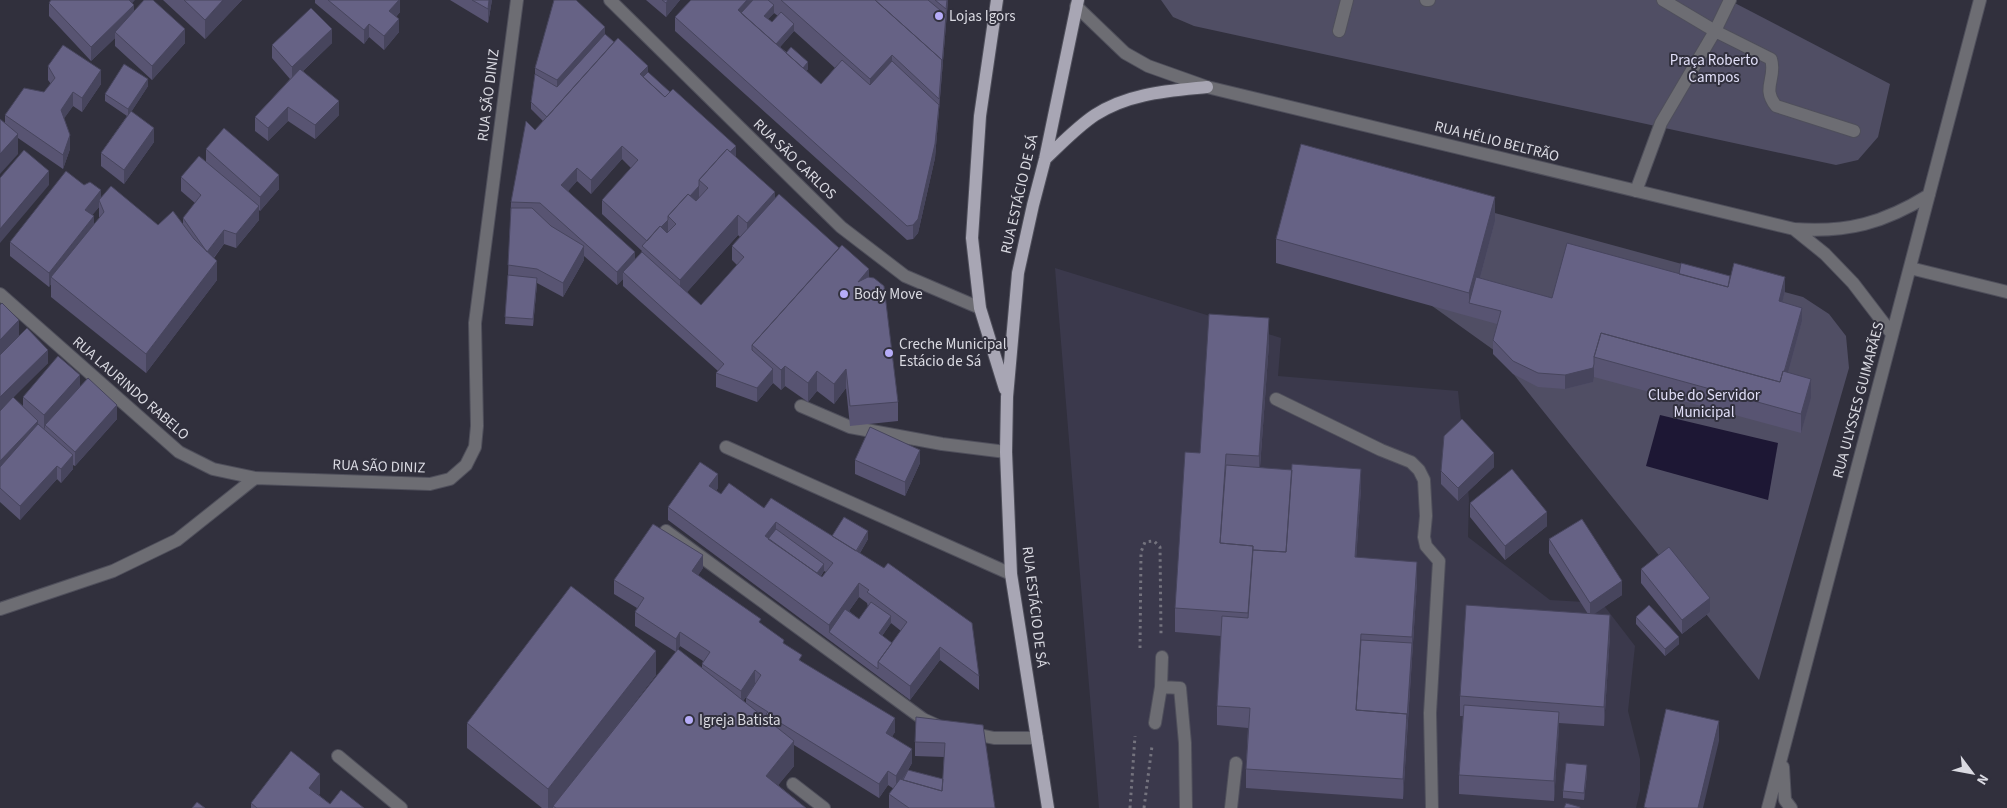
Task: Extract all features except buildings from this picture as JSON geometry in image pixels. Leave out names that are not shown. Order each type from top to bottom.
[{"type":"main road","name":"RUA ESTÁCIO DE SÁ","points":[[997,0],[980,116],[972,238],[980,308],[1007,397]]},
{"type":"main road","name":"RUA ESTÁCIO DE SÁ","points":[[1048,808],[1011,574],[1006,452],[1007,397],[1018,273],[1032,205],[1045,159],[1075,2]]},
{"type":"main road","points":[[1045,159],[1093,116],[1109,106],[1147,93],[1207,86]]},
{"type":"main road","points":[[1040,808],[1044,790]]},
{"type":"street","name":"RUA SÃO DINIZ","points":[[255,478],[430,484],[450,479],[466,465],[475,447],[477,426],[475,323],[517,0]]},
{"type":"street","name":"RUA SÃO CARLOS","points":[[610,0],[841,227],[905,276],[980,308]]},
{"type":"street","points":[[1339,32],[1347,0]]},
{"type":"street","points":[[1663,0],[1715,31],[1771,59],[1774,66],[1769,94],[1776,106],[1854,131]]},
{"type":"street","points":[[1636,191],[1662,123],[1715,31],[1730,0]]},
{"type":"street","name":"RUA ULYSSES GUIMARÃES","points":[[1768,808],[1980,0]]},
{"type":"street","name":"RUA HÉLIO BELTRÃO","points":[[1075,2],[1125,53],[1148,66],[1207,86],[1794,229],[1819,231],[1869,224],[1890,217],[1929,195]]},
{"type":"street","points":[[1794,229],[1826,254],[1853,283],[1892,334]]},
{"type":"street","points":[[1910,268],[2007,292]]},
{"type":"street","name":"RUA LAURINDO RABELO","points":[[0,294],[179,452],[213,469],[255,478]]},
{"type":"street","points":[[1276,399],[1381,450],[1411,462],[1420,470],[1424,480],[1426,516],[1424,537],[1426,546],[1439,561],[1430,713],[1432,808]]},
{"type":"street","points":[[800,406],[850,427],[942,444],[1006,452]]},
{"type":"street","points":[[726,447],[1011,574]]},
{"type":"street","points":[[0,608],[114,571],[177,540],[255,478]]},
{"type":"street","points":[[666,531],[923,719],[954,730],[994,738],[1037,738]]},
{"type":"street","points":[[1155,723],[1161,687],[1162,657]]},
{"type":"street","points":[[1161,687],[1180,688],[1185,743],[1186,808]]},
{"type":"street","points":[[338,756],[401,808]]},
{"type":"street","points":[[1782,756],[1785,800],[1791,808]]},
{"type":"street","points":[[1231,808],[1236,763]]},
{"type":"street","points":[[793,784],[824,808]]},
{"type":"path","points":[[1159,570],[1162,657]]},
{"type":"path","points":[[1144,808],[1155,723]]},
{"type":"shaded area","points":[[1055,268],[1281,338],[1278,376],[1458,391],[1469,499],[1468,537],[1550,600],[1602,603],[1635,646],[1628,711],[1640,759],[1640,791],[1636,808],[1099,808]]},
{"type":"shaded area","points":[[1660,415],[1778,443],[1768,500],[1646,466]]},
{"type":"green space","name":"Praça Roberto Campos","points":[[1161,0],[1729,0],[1890,84],[1878,137],[1858,160],[1836,165],[1194,26],[1173,17]]},
{"type":"green space","name":"Clube do Servidor Municipal","points":[[1322,166],[1803,297],[1829,314],[1846,336],[1849,368],[1759,680],[1495,351],[1428,303]]},
{"type":"place","name":"Lojas Igors","points":[[939,16]]},
{"type":"place","name":"Body Move","points":[[844,294]]},
{"type":"place","name":"Creche Municipal Estácio de Sá","points":[[889,353]]},
{"type":"place","name":"Igreja Batista","points":[[689,720]]}]
